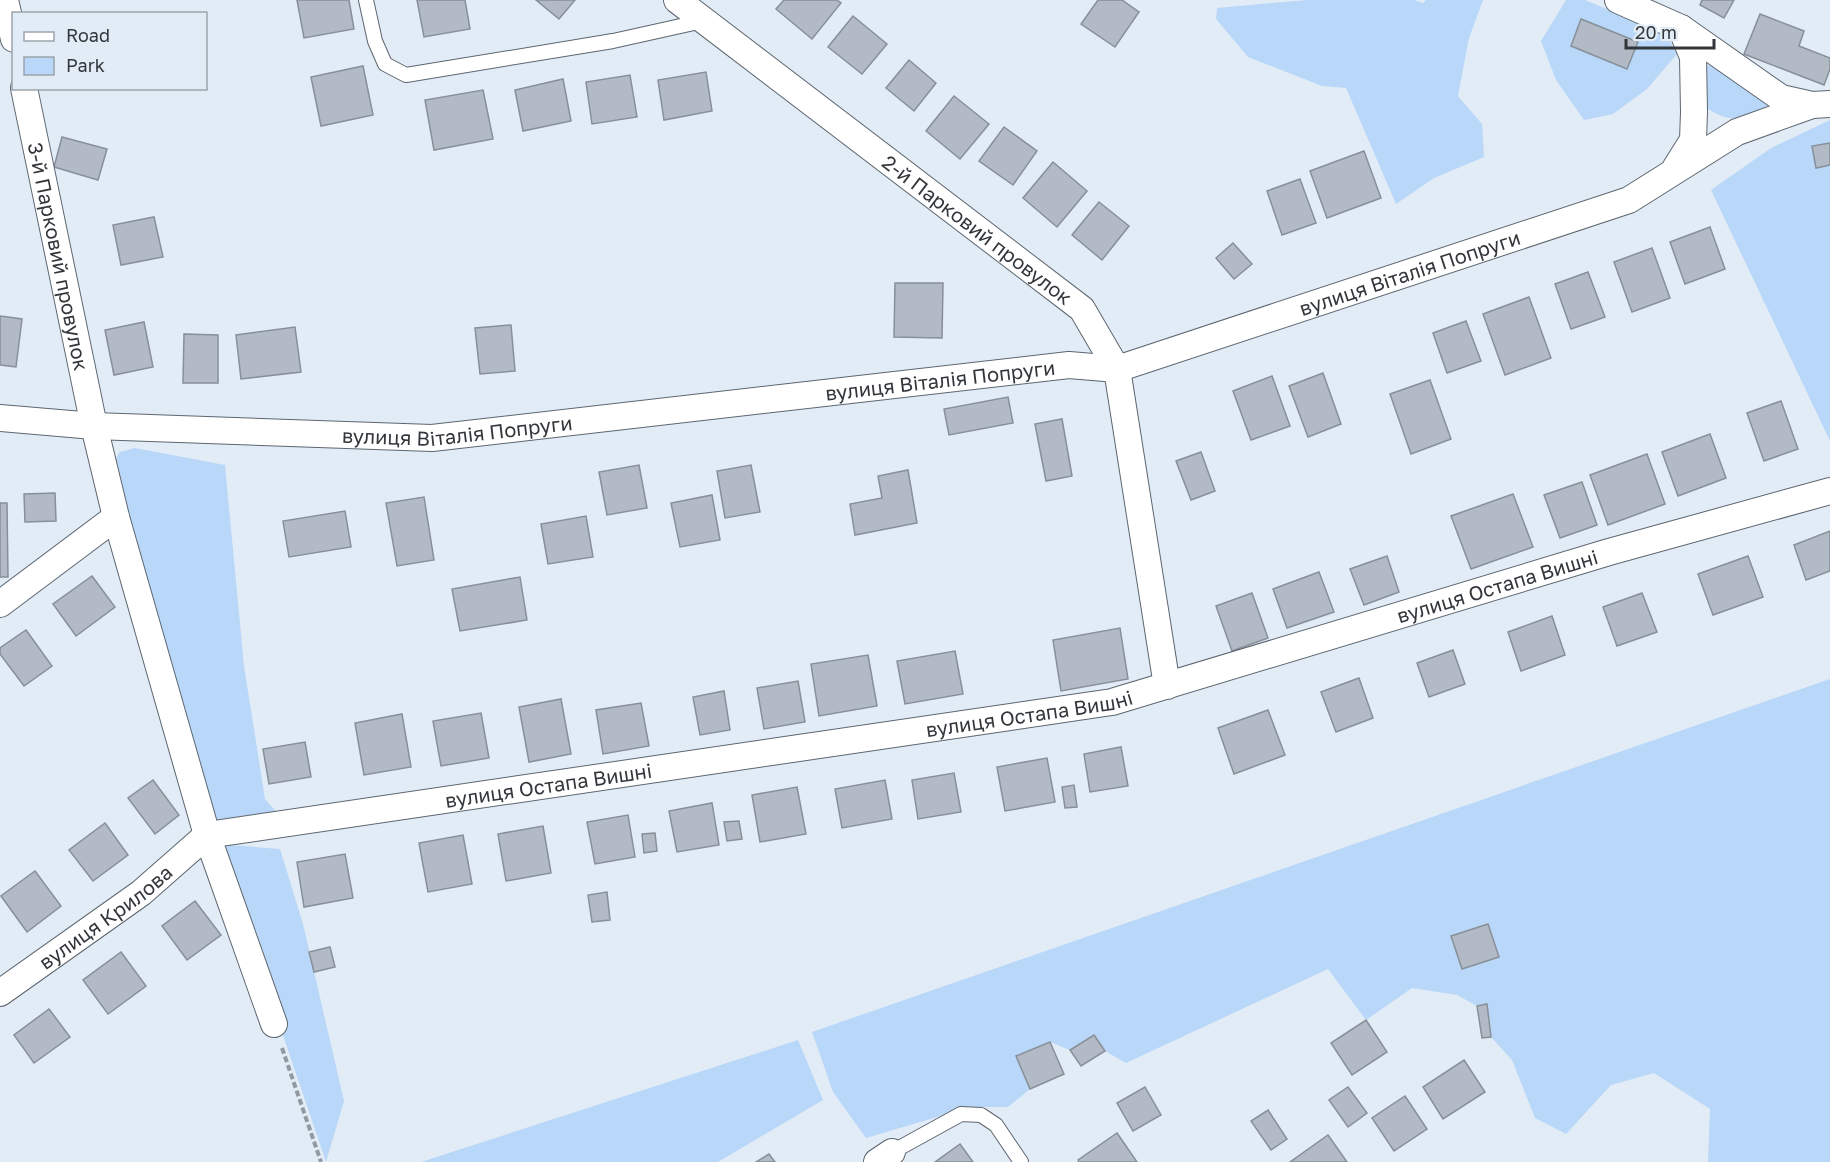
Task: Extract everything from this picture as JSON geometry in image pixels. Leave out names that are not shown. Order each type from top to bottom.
[{"type":"street","points":[[5,0],[12,30]]},
{"type":"street","name":"2-й Парковий провулок","points":[[677,0],[1082,309],[1117,369],[1167,686]]},
{"type":"street","points":[[1618,0],[1681,28],[1781,98],[1821,105]]},
{"type":"street","points":[[1674,170],[1693,140],[1693,57],[1681,28]]},
{"type":"street","name":"3-й Парковий провулок","points":[[24,90],[94,426],[116,517],[207,835],[274,1024]]},
{"type":"street","name":"вулиця Віталія Попруги","points":[[0,418],[94,426],[432,438],[1069,365],[1117,369],[1629,200],[1737,132],[1821,105]]},
{"type":"street","name":"вулиця Остапа Вишні","points":[[207,835],[1112,702],[1609,552],[1830,491]]},
{"type":"street","points":[[0,604],[116,517]]},
{"type":"street","name":"вулиця Крилова","points":[[0,993],[141,893],[207,835]]},
{"type":"lane","points":[[366,0],[375,41],[385,64],[406,75],[613,41],[703,21]]},
{"type":"lane","points":[[885,1157],[961,1114],[981,1115],[996,1125],[1021,1162]]},
{"type":"path","points":[[274,1024],[321,1162]]},
{"type":"green space","points":[[1307,0],[1414,0],[1423,3],[1426,0],[1483,0],[1469,38],[1458,96],[1482,124],[1484,157],[1434,178],[1396,204],[1346,88],[1322,86],[1248,57],[1216,19],[1217,8]]},
{"type":"green space","points":[[1566,0],[1585,0],[1666,34],[1677,54],[1647,89],[1613,114],[1584,120],[1556,80],[1541,41]]},
{"type":"green space","points":[[1718,64],[1763,94],[1769,107],[1744,117],[1730,118],[1714,113],[1705,107],[1706,66]]},
{"type":"green space","points":[[1830,120],[1830,441],[1711,190],[1771,148]]},
{"type":"green space","points":[[135,448],[225,465],[244,666],[265,799],[283,819],[212,828],[112,464],[120,452]]},
{"type":"green space","points":[[1830,679],[1830,1162],[1708,1162],[1710,1109],[1654,1073],[1611,1085],[1566,1134],[1535,1118],[1512,1060],[1491,1037],[1487,1005],[1477,1006],[1457,995],[1412,988],[1366,1020],[1328,969],[1126,1063],[1105,1051],[1094,1035],[1070,1050],[1050,1042],[1016,1056],[1030,1089],[1008,1107],[971,1107],[866,1138],[833,1092],[812,1032]]},
{"type":"green space","points":[[218,844],[280,849],[303,924],[344,1101],[326,1162]]},
{"type":"green space","points":[[798,1040],[823,1100],[718,1162],[421,1162]]},
{"type":"building","points":[[297,0],[349,0],[354,29],[304,38]]},
{"type":"building","points":[[417,0],[465,0],[470,29],[424,37]]},
{"type":"building","points":[[536,0],[575,0],[559,19]]},
{"type":"building","points":[[784,0],[837,0],[841,3],[812,39],[776,9]]},
{"type":"building","points":[[1098,0],[1122,0],[1139,12],[1115,47],[1081,24]]},
{"type":"building","points":[[1702,0],[1734,0],[1724,18],[1700,5]]},
{"type":"building","points":[[1760,14],[1804,31],[1799,46],[1830,58],[1830,69],[1824,85],[1744,54]]},
{"type":"building","points":[[853,16],[887,44],[862,74],[828,47]]},
{"type":"building","points":[[1581,19],[1638,42],[1627,69],[1571,46]]},
{"type":"building","points":[[909,60],[936,83],[914,111],[886,88]]},
{"type":"building","points":[[363,66],[373,115],[321,126],[311,77]]},
{"type":"building","points":[[706,72],[712,111],[664,120],[658,80]]},
{"type":"building","points":[[630,75],[637,117],[592,124],[586,82]]},
{"type":"building","points":[[563,79],[571,121],[523,131],[515,90]]},
{"type":"building","points":[[483,90],[493,139],[434,150],[425,100]]},
{"type":"building","points":[[954,96],[989,124],[960,159],[926,131]]},
{"type":"building","points":[[1004,127],[1037,151],[1013,185],[979,161]]},
{"type":"building","points":[[62,137],[107,149],[98,180],[54,167]]},
{"type":"building","points":[[1830,143],[1830,165],[1816,168],[1812,146]]},
{"type":"building","points":[[1364,151],[1381,198],[1327,218],[1310,171]]},
{"type":"building","points":[[1053,162],[1087,191],[1057,227],[1023,198]]},
{"type":"building","points":[[1300,179],[1316,223],[1282,235],[1267,191]]},
{"type":"building","points":[[1099,202],[1129,226],[1102,260],[1072,235]]},
{"type":"building","points":[[154,217],[163,257],[121,265],[113,225]]},
{"type":"building","points":[[1710,227],[1725,269],[1685,284],[1670,242]]},
{"type":"building","points":[[1233,243],[1252,264],[1234,279],[1216,258]]},
{"type":"building","points":[[1652,248],[1670,298],[1632,312],[1614,262]]},
{"type":"building","points":[[1588,272],[1605,317],[1571,329],[1555,284]]},
{"type":"building","points":[[895,283],[943,283],[942,338],[894,337]]},
{"type":"building","points":[[1529,297],[1551,358],[1505,375],[1483,314]]},
{"type":"building","points":[[0,316],[22,319],[16,367],[0,365]]},
{"type":"building","points":[[1466,321],[1481,361],[1447,373],[1433,333]]},
{"type":"building","points":[[144,322],[153,367],[114,375],[105,330]]},
{"type":"building","points":[[511,325],[515,371],[480,374],[475,328]]},
{"type":"building","points":[[295,327],[301,372],[241,379],[236,335]]},
{"type":"building","points":[[184,334],[218,335],[218,383],[183,383]]},
{"type":"building","points":[[1323,373],[1341,424],[1308,437],[1289,386]]},
{"type":"building","points":[[1272,376],[1290,426],[1251,440],[1233,391]]},
{"type":"building","points":[[1430,380],[1451,439],[1411,454],[1390,394]]},
{"type":"building","points":[[1008,397],[1013,423],[949,435],[944,409]]},
{"type":"building","points":[[1781,401],[1798,449],[1764,461],[1747,413]]},
{"type":"building","points":[[1062,419],[1072,476],[1046,481],[1035,424]]},
{"type":"building","points":[[1710,434],[1726,478],[1678,496],[1662,452]]},
{"type":"building","points":[[1201,452],[1215,491],[1191,500],[1176,461]]},
{"type":"building","points":[[1647,454],[1665,504],[1608,525],[1590,475]]},
{"type":"building","points":[[639,465],[647,508],[607,515],[599,472]]},
{"type":"building","points":[[751,465],[760,512],[725,518],[717,471]]},
{"type":"building","points":[[908,470],[917,523],[855,535],[850,504],[882,498],[878,476]]},
{"type":"building","points":[[1582,482],[1597,525],[1560,538],[1544,495]]},
{"type":"building","points":[[55,493],[56,521],[25,522],[24,494]]},
{"type":"building","points":[[1513,494],[1533,547],[1471,569],[1451,516]]},
{"type":"building","points":[[712,495],[720,540],[680,547],[671,503]]},
{"type":"building","points":[[424,497],[434,560],[397,566],[386,503]]},
{"type":"building","points":[[0,503],[7,503],[8,577],[0,577]]},
{"type":"building","points":[[345,511],[351,547],[289,557],[283,521]]},
{"type":"building","points":[[586,516],[593,557],[548,564],[541,524]]},
{"type":"building","points":[[1830,531],[1830,571],[1806,580],[1794,545]]},
{"type":"building","points":[[1387,556],[1399,592],[1364,605],[1350,569]]},
{"type":"building","points":[[1748,556],[1763,597],[1713,615],[1698,574]]},
{"type":"building","points":[[1319,572],[1334,612],[1287,628],[1273,589]]},
{"type":"building","points":[[92,576],[115,607],[76,636],[53,604]]},
{"type":"building","points":[[520,577],[527,620],[460,631],[452,589]]},
{"type":"building","points":[[1252,593],[1268,638],[1232,651],[1216,606]]},
{"type":"building","points":[[1642,593],[1657,632],[1617,646],[1603,607]]},
{"type":"building","points":[[1552,616],[1565,655],[1521,671],[1508,632]]},
{"type":"building","points":[[1120,628],[1128,679],[1061,691],[1053,640]]},
{"type":"building","points":[[26,630],[52,666],[24,686],[0,654],[0,648]]},
{"type":"building","points":[[1453,650],[1465,684],[1429,697],[1417,663]]},
{"type":"building","points":[[955,651],[963,694],[905,704],[897,661]]},
{"type":"building","points":[[868,655],[877,706],[819,716],[811,664]]},
{"type":"building","points":[[1359,678],[1373,718],[1336,732],[1321,692]]},
{"type":"building","points":[[798,681],[805,722],[764,729],[757,688]]},
{"type":"building","points":[[724,691],[730,730],[700,735],[693,697]]},
{"type":"building","points":[[561,699],[571,754],[529,762],[519,707]]},
{"type":"building","points":[[641,703],[649,746],[603,754],[596,710]]},
{"type":"building","points":[[1268,710],[1285,755],[1234,774],[1218,728]]},
{"type":"building","points":[[481,713],[489,758],[441,766],[433,721]]},
{"type":"building","points":[[402,714],[411,767],[364,775],[355,723]]},
{"type":"building","points":[[305,742],[311,777],[269,784],[263,749]]},
{"type":"building","points":[[1121,747],[1128,786],[1090,792],[1084,754]]},
{"type":"building","points":[[1047,758],[1055,802],[1005,811],[997,767]]},
{"type":"building","points":[[954,773],[961,812],[918,819],[912,780]]},
{"type":"building","points":[[153,780],[179,815],[155,834],[128,798]]},
{"type":"building","points":[[885,780],[892,819],[842,828],[835,789]]},
{"type":"building","points":[[1074,785],[1077,807],[1065,808],[1062,787]]},
{"type":"building","points":[[797,787],[806,834],[760,842],[752,795]]},
{"type":"building","points":[[712,803],[719,845],[677,852],[669,811]]},
{"type":"building","points":[[628,815],[635,857],[595,864],[587,822]]},
{"type":"building","points":[[739,821],[742,839],[727,841],[724,822]]},
{"type":"building","points":[[105,823],[128,855],[93,881],[69,850]]},
{"type":"building","points":[[543,826],[551,873],[506,881],[498,834]]},
{"type":"building","points":[[655,833],[657,851],[644,853],[642,834]]},
{"type":"building","points":[[463,835],[472,884],[428,892],[419,843]]},
{"type":"building","points":[[345,854],[353,898],[304,907],[297,862]]},
{"type":"building","points":[[35,871],[61,906],[27,932],[1,896]]},
{"type":"building","points":[[607,892],[610,920],[592,922],[588,895]]},
{"type":"building","points":[[195,901],[221,935],[187,960],[162,926]]},
{"type":"building","points":[[1488,924],[1499,957],[1462,969],[1451,936]]},
{"type":"building","points":[[330,947],[335,967],[314,972],[309,952]]},
{"type":"building","points":[[121,952],[146,986],[108,1014],[83,980]]},
{"type":"building","points":[[1487,1004],[1491,1037],[1482,1038],[1477,1006]]},
{"type":"building","points":[[49,1009],[70,1037],[34,1063],[14,1035]]},
{"type":"building","points":[[1366,1020],[1387,1052],[1352,1075],[1331,1043]]},
{"type":"building","points":[[1094,1035],[1105,1051],[1081,1066],[1070,1050]]},
{"type":"building","points":[[1050,1042],[1064,1074],[1030,1089],[1016,1056]]},
{"type":"building","points":[[1464,1060],[1485,1092],[1443,1119],[1423,1087]]},
{"type":"building","points":[[1145,1087],[1161,1115],[1133,1131],[1117,1103]]},
{"type":"building","points":[[1348,1087],[1367,1113],[1348,1127],[1329,1100]]},
{"type":"building","points":[[1405,1096],[1427,1129],[1394,1151],[1372,1118]]},
{"type":"building","points":[[1268,1110],[1287,1139],[1271,1150],[1251,1121]]},
{"type":"building","points":[[1117,1133],[1137,1162],[1079,1162],[1078,1160]]},
{"type":"building","points":[[1328,1135],[1347,1162],[1290,1162]]},
{"type":"building","points":[[960,1144],[973,1162],[935,1162]]},
{"type":"building","points":[[769,1154],[775,1162],[756,1162]]}]
